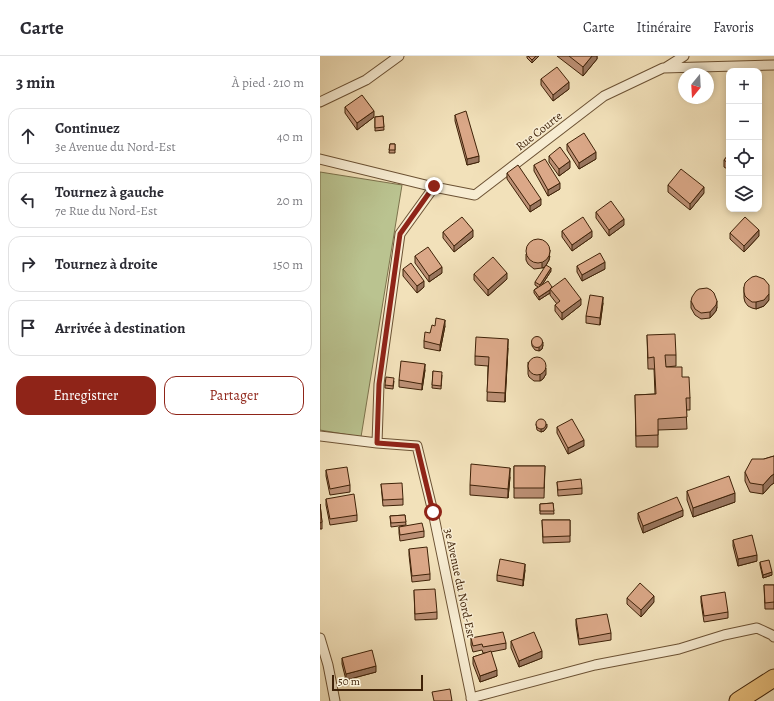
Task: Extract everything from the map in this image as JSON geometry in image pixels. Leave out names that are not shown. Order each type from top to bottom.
[{"type":"highway","points":[[738,701],[774,678]]},
{"type":"street","points":[[320,102],[366,80],[399,56]]},
{"type":"street","points":[[663,68],[684,56]]},
{"type":"street","name":"Rue Courte","points":[[320,159],[475,195],[604,96],[663,68],[774,65]]},
{"type":"street","points":[[320,436],[377,443],[379,384],[400,234],[434,186]]},
{"type":"street","name":"3e Avenue du Nord-Est","points":[[377,443],[417,446],[433,512],[472,700]]},
{"type":"street","points":[[472,700],[595,664],[679,649],[724,635],[757,628],[774,637]]},
{"type":"street","points":[[320,638],[336,701]]},
{"type":"green space","points":[[320,172],[402,185],[361,437],[320,430]]},
{"type":"building","points":[[528,56],[536,56],[532,60]]},
{"type":"building","points":[[569,56],[592,56],[583,67]]},
{"type":"building","points":[[557,67],[569,82],[553,95],[541,79]]},
{"type":"building","points":[[362,95],[374,111],[357,123],[345,107]]},
{"type":"building","points":[[466,111],[479,156],[467,159],[455,115]]},
{"type":"building","points":[[383,116],[384,127],[375,128],[375,117]]},
{"type":"building","points":[[584,133],[596,152],[579,163],[567,144]]},
{"type":"building","points":[[390,144],[395,144],[395,150],[389,150]]},
{"type":"building","points":[[560,147],[570,161],[559,169],[549,156]]},
{"type":"building","points":[[545,159],[560,183],[548,190],[534,165]]},
{"type":"building","points":[[518,165],[541,199],[530,206],[507,173]]},
{"type":"building","points":[[681,169],[704,187],[690,204],[668,185]]},
{"type":"building","points":[[611,201],[624,219],[609,230],[596,212]]},
{"type":"building","points":[[462,217],[473,230],[454,246],[443,232]]},
{"type":"building","points":[[583,217],[592,231],[572,245],[562,231]]},
{"type":"building","points":[[745,217],[759,230],[744,246],[730,233]]},
{"type":"building","points":[[538,239],[546,243],[550,251],[546,259],[538,263],[530,259],[526,251],[530,243]]},
{"type":"building","points":[[428,247],[442,267],[429,276],[415,256]]},
{"type":"building","points":[[600,253],[605,262],[582,275],[577,266]]},
{"type":"building","points":[[493,257],[507,273],[488,290],[474,274]]},
{"type":"building","points":[[411,263],[424,281],[417,286],[403,269]]},
{"type":"building","points":[[546,265],[551,268],[540,285],[535,282]]},
{"type":"building","points":[[756,276],[764,279],[769,285],[769,294],[764,300],[752,302],[745,296],[744,287],[748,280]]},
{"type":"building","points":[[565,278],[581,299],[562,313],[555,305],[560,301],[550,289]]},
{"type":"building","points":[[548,281],[552,287],[551,289],[539,297],[534,290]]},
{"type":"building","points":[[707,288],[714,293],[717,301],[716,305],[710,312],[701,313],[695,309],[691,301],[696,291]]},
{"type":"building","points":[[590,295],[603,297],[600,318],[586,316]]},
{"type":"building","points":[[436,318],[445,320],[440,345],[424,341],[425,332],[430,333],[432,325],[435,326]]},
{"type":"building","points":[[675,334],[676,355],[665,355],[666,367],[682,367],[682,377],[689,377],[690,398],[686,398],[687,417],[658,419],[658,435],[636,436],[635,395],[656,394],[654,357],[648,358],[647,335]]},
{"type":"building","points":[[476,337],[508,339],[505,393],[487,392],[489,357],[475,356]]},
{"type":"building","points":[[535,337],[539,337],[541,338],[541,346],[535,347],[532,344],[532,340]]},
{"type":"building","points":[[537,357],[543,360],[546,366],[543,372],[537,375],[531,372],[528,366],[531,360]]},
{"type":"building","points":[[401,361],[425,364],[422,384],[399,380]]},
{"type":"building","points":[[433,371],[442,372],[441,386],[432,385]]},
{"type":"building","points":[[386,377],[394,378],[393,386],[385,385]]},
{"type":"building","points":[[541,419],[546,424],[541,429],[536,424]]},
{"type":"building","points":[[572,419],[584,440],[568,448],[557,427]]},
{"type":"building","points":[[774,456],[774,474],[763,485],[750,483],[745,472],[752,459],[764,459]]},
{"type":"building","points":[[471,464],[510,468],[508,489],[470,485]]},
{"type":"building","points":[[514,466],[545,466],[544,488],[514,488]]},
{"type":"building","points":[[347,467],[350,485],[330,489],[326,470]]},
{"type":"building","points":[[729,476],[735,493],[693,508],[687,491]]},
{"type":"building","points":[[581,479],[582,488],[558,490],[557,482]]},
{"type":"building","points":[[402,483],[403,499],[383,500],[381,484]]},
{"type":"building","points":[[354,494],[357,515],[330,519],[326,499]]},
{"type":"building","points":[[677,497],[683,510],[643,526],[638,513]]},
{"type":"building","points":[[553,503],[554,511],[540,511],[540,504]]},
{"type":"building","points":[[320,504],[322,522],[320,523]]},
{"type":"building","points":[[405,515],[406,522],[391,523],[390,516]]},
{"type":"building","points":[[542,520],[570,520],[570,536],[543,537]]},
{"type":"building","points":[[422,523],[424,531],[400,535],[399,527]]},
{"type":"building","points":[[752,535],[757,555],[738,559],[733,540]]},
{"type":"building","points":[[427,547],[430,574],[412,576],[409,549]]},
{"type":"building","points":[[500,559],[525,564],[523,580],[497,575]]},
{"type":"building","points":[[769,560],[772,572],[763,575],[760,562]]},
{"type":"building","points":[[640,583],[654,596],[641,610],[627,598]]},
{"type":"building","points":[[764,585],[774,585],[774,602],[765,603]]},
{"type":"building","points":[[435,589],[437,612],[415,614],[414,590]]},
{"type":"building","points":[[725,592],[728,612],[704,616],[701,596]]},
{"type":"building","points":[[607,614],[611,633],[579,639],[576,619]]},
{"type":"building","points":[[503,632],[506,643],[483,647],[482,644],[473,646],[471,638]]},
{"type":"building","points":[[534,632],[542,651],[519,661],[511,641]]},
{"type":"building","points":[[372,650],[376,666],[346,674],[342,658]]},
{"type":"building","points":[[491,651],[497,670],[480,676],[473,657]]},
{"type":"building","points":[[450,689],[452,701],[434,701],[432,692]]},
{"type":"route","points":[[433,512],[417,446],[377,443],[379,384],[400,234],[434,186]]}]
